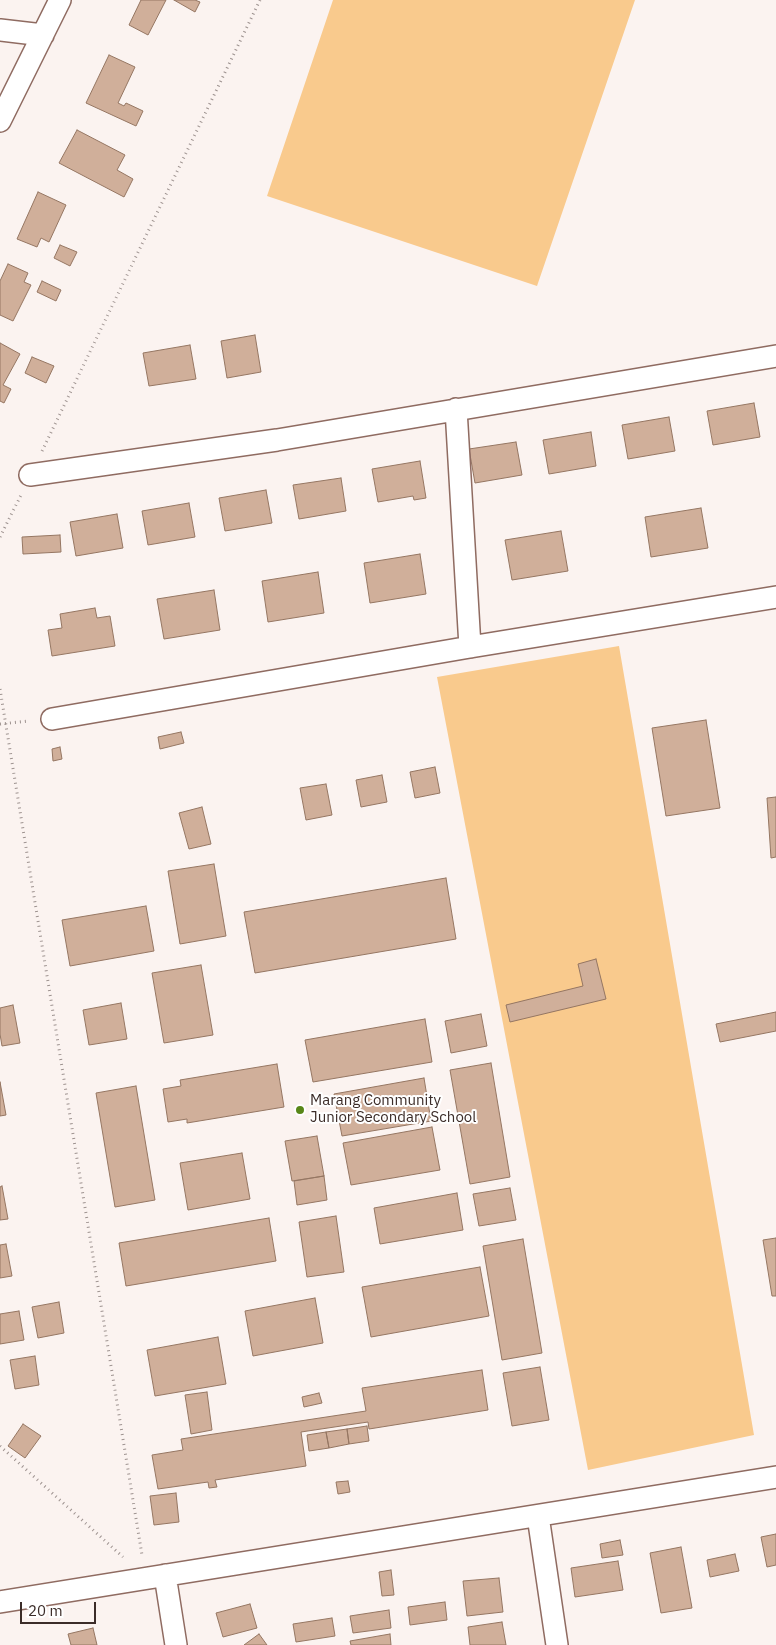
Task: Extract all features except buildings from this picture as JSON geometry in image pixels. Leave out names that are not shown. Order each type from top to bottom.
[{"type":"street","points":[[0,120],[60,0]]},
{"type":"street","points":[[0,30],[43,35]]},
{"type":"street","points":[[30,475],[277,440],[776,356]]},
{"type":"street","points":[[456,409],[470,647]]},
{"type":"street","points":[[52,720],[776,596]]},
{"type":"street","points":[[0,1602],[776,1476]]},
{"type":"street","points":[[538,1516],[557,1645]]},
{"type":"street","points":[[156,1577],[176,1645]]},
{"type":"path","points":[[0,537],[260,0]]},
{"type":"path","points":[[0,689],[156,1577]]},
{"type":"path","points":[[0,724],[6,723]]},
{"type":"path","points":[[0,1446],[156,1577]]},
{"type":"shaded area","points":[[333,0],[635,0],[537,286],[267,196]]},
{"type":"shaded area","points":[[619,646],[754,1435],[588,1470],[437,677]]},
{"type":"place","name":"Marang Community Junior Secondary School","points":[[300,1110]]}]
